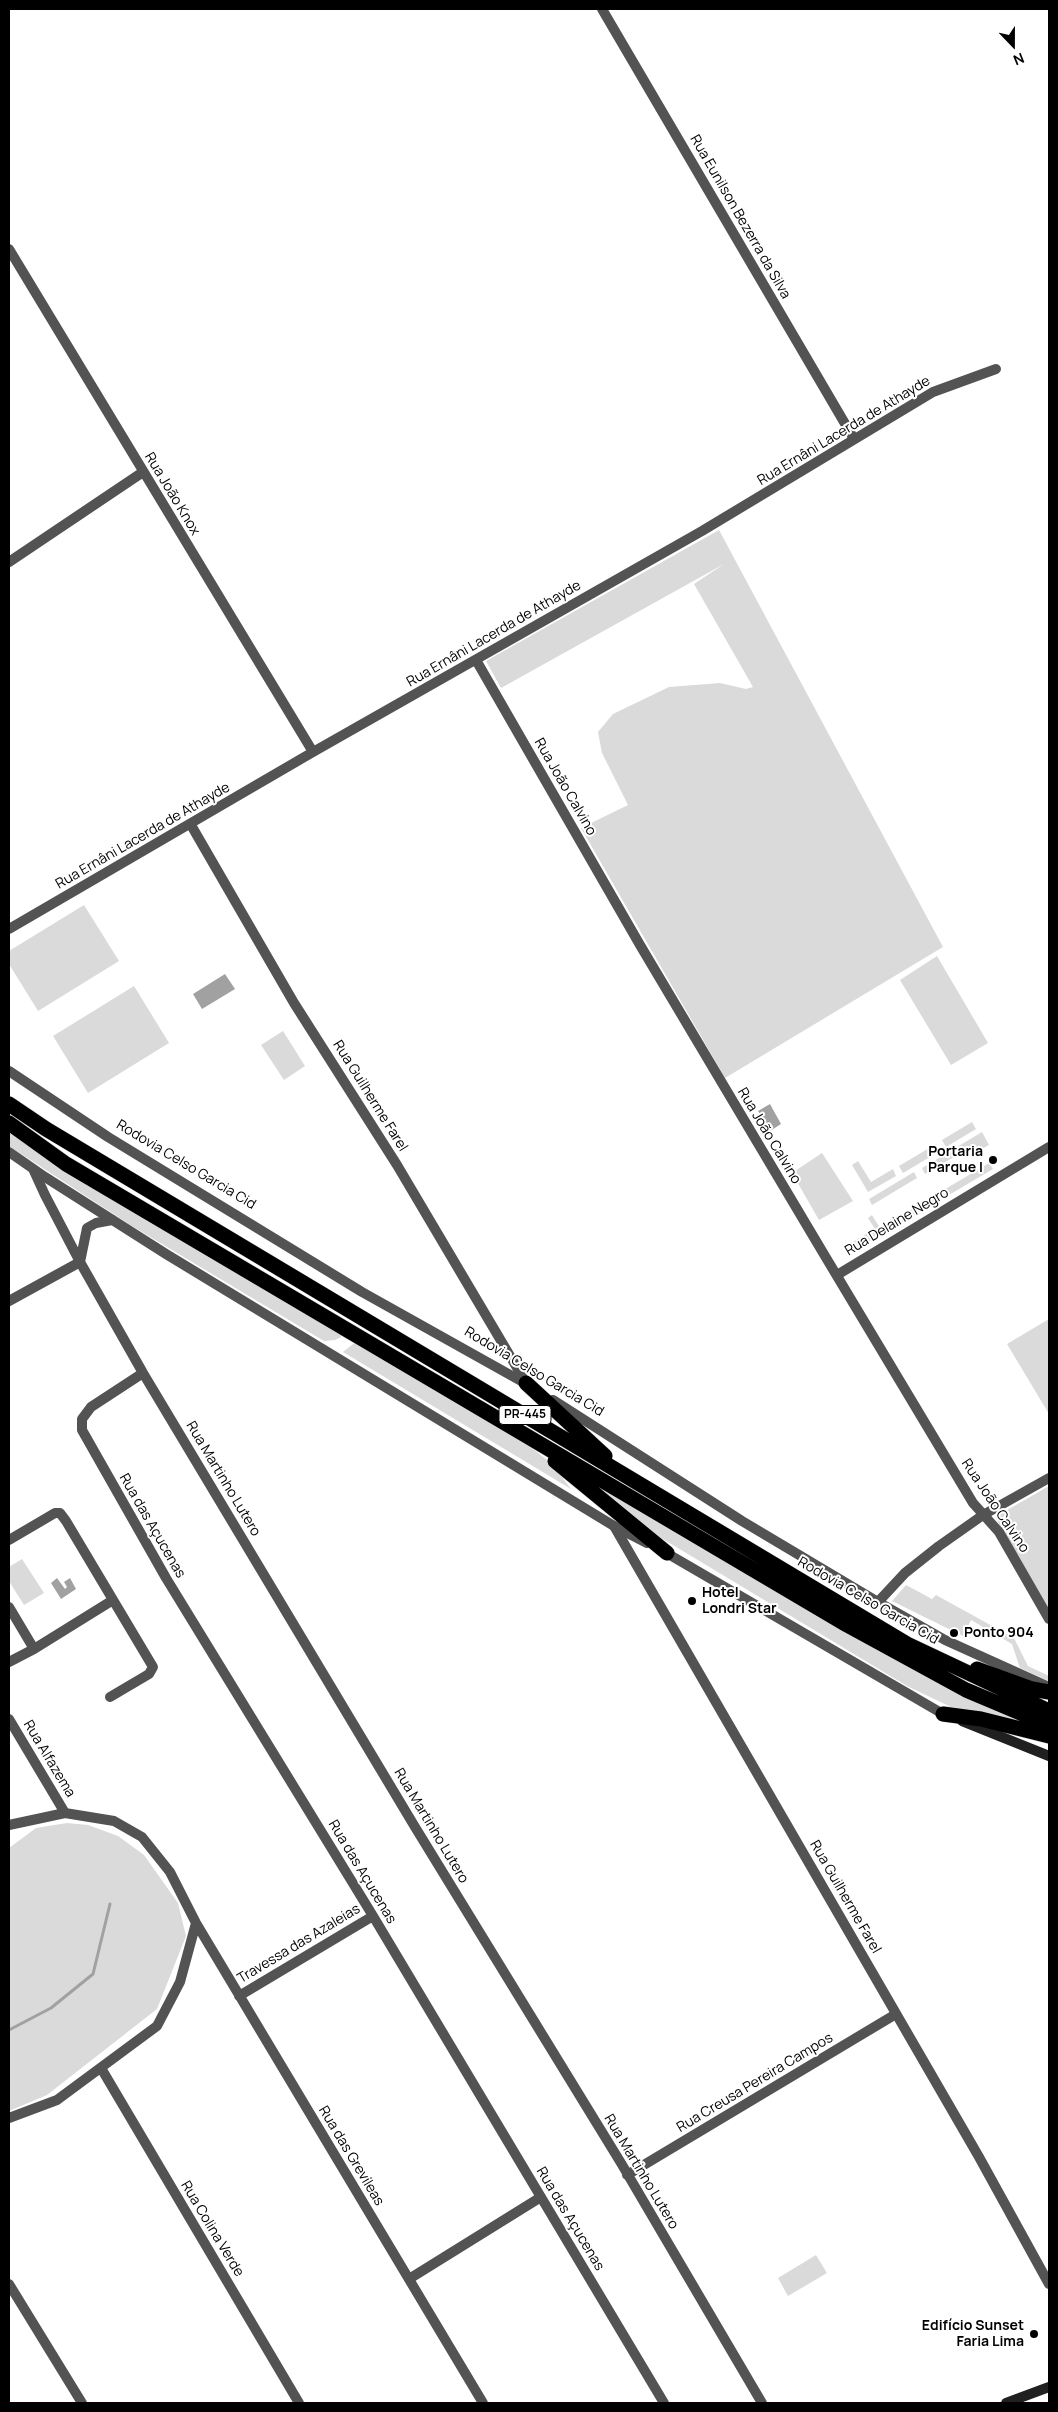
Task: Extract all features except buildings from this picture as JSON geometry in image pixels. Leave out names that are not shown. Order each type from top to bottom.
[{"type":"highway","name":"Rodovia Celso Garcia Cid","points":[[9,1104],[54,1134],[907,1644],[1049,1711]]},
{"type":"highway","name":"Rodovia Celso Garcia Cid","points":[[9,1123],[66,1164],[847,1625],[966,1690],[1049,1725]]},
{"type":"highway","points":[[526,1383],[628,1477]]},
{"type":"highway","points":[[532,1439],[557,1463],[667,1553]]},
{"type":"highway","points":[[907,1644],[1032,1689],[1049,1692]]},
{"type":"highway","points":[[943,1714],[981,1719],[1049,1736]]},
{"type":"main road","points":[[943,1714],[1049,1756]]},
{"type":"main road","points":[[1006,2403],[1049,2387]]},
{"type":"street","name":"Rua Eunilson Bezerra da Silva","points":[[602,9],[854,439]]},
{"type":"street","name":"Rua João Knox","points":[[9,249],[313,752]]},
{"type":"street","name":"Rua Ernâni Lacerda de Athayde","points":[[9,929],[313,752],[702,531],[932,392],[996,369]]},
{"type":"street","points":[[9,562],[143,472]]},
{"type":"street","name":"Rua João Calvino","points":[[476,660],[640,945],[836,1275],[973,1503],[999,1532],[1049,1619]]},
{"type":"street","name":"Rua Guilherme Farel","points":[[191,824],[294,1003],[397,1165],[526,1383]]},
{"type":"street","name":"Rodovia Celso Garcia Cid","points":[[9,1071],[108,1137],[337,1276],[526,1383],[742,1521],[878,1602],[945,1640],[1049,1687]]},
{"type":"street","name":"Rua Delaine Negro","points":[[836,1275],[1049,1147]]},
{"type":"street","points":[[9,1152],[112,1220],[614,1526],[667,1553],[943,1714]]},
{"type":"street","name":"Rua Martinho Lutero","points":[[34,1170],[80,1262],[143,1373],[415,1827],[628,2175],[762,2403]]},
{"type":"street","points":[[9,1301],[80,1262],[87,1228],[96,1223],[112,1220]]},
{"type":"street","name":"Rua das Açucenas","points":[[143,1373],[91,1407],[82,1419],[82,1430],[166,1578],[373,1916],[664,2403]]},
{"type":"street","points":[[878,1602],[905,1573],[983,1515],[1049,1478]]},
{"type":"street","points":[[9,1540],[52,1514],[60,1513],[153,1667],[149,1674],[110,1697]]},
{"type":"street","name":"Rua Guilherme Farel","points":[[614,1526],[896,2014],[1049,2284]]},
{"type":"street","points":[[9,1662],[34,1649],[113,1600]]},
{"type":"street","points":[[9,1607],[34,1649]]},
{"type":"street","name":"Rua Alfazema","points":[[9,1719],[66,1812]]},
{"type":"street","points":[[9,1825],[66,1812]]},
{"type":"street","name":"Rua das Grevíleas","points":[[66,1812],[114,1821],[142,1837],[170,1872],[196,1924],[483,2403]]},
{"type":"street","name":"Travessa das Azaleias","points":[[239,1996],[373,1916]]},
{"type":"street","points":[[9,2118],[57,2100],[157,2026],[180,1982],[196,1924]]},
{"type":"street","name":"Rua Creusa Pereira Campos","points":[[628,2175],[896,2014]]},
{"type":"street","name":"Rua Colina Verde","points":[[101,2068],[299,2403]]},
{"type":"street","points":[[409,2279],[541,2197]]},
{"type":"street","points":[[9,2284],[82,2403]]},
{"type":"shaded area","points":[[719,530],[943,947],[725,1078],[581,828],[628,805],[602,753],[598,732],[613,714],[669,687],[720,683],[746,689],[753,687],[694,584],[724,564],[501,688],[486,661]]},
{"type":"shaded area","points":[[84,905],[119,961],[38,1011],[9,964],[9,951]]},
{"type":"shaded area","points":[[937,956],[988,1043],[951,1065],[900,980]]},
{"type":"shaded area","points":[[225,974],[235,989],[202,1009],[193,994]]},
{"type":"shaded area","points":[[134,986],[169,1043],[88,1093],[53,1036]]},
{"type":"shaded area","points":[[283,1031],[305,1066],[284,1080],[261,1045]]},
{"type":"shaded area","points":[[770,1104],[781,1124],[770,1131],[758,1111]]},
{"type":"shaded area","points":[[972,1122],[976,1129],[946,1147],[942,1140]]},
{"type":"shaded area","points":[[9,1127],[341,1333],[341,1337],[335,1340],[324,1341],[132,1226],[9,1146]]},
{"type":"shaded area","points":[[982,1132],[989,1145],[978,1151],[974,1145],[925,1174],[922,1168]]},
{"type":"shaded area","points":[[936,1144],[940,1151],[903,1173],[899,1166]]},
{"type":"shaded area","points":[[822,1153],[853,1201],[819,1220],[792,1173]]},
{"type":"shaded area","points":[[858,1161],[871,1182],[893,1169],[896,1176],[868,1192],[852,1165]]},
{"type":"shaded area","points":[[989,1163],[993,1169],[854,1251],[849,1244],[875,1229],[868,1218],[872,1215],[880,1228]]},
{"type":"shaded area","points":[[914,1172],[917,1178],[872,1205],[869,1199]]},
{"type":"shaded area","points":[[1049,1319],[1049,1414],[1007,1344]]},
{"type":"shaded area","points":[[357,1341],[528,1445],[552,1464],[571,1489],[343,1352]]},
{"type":"shaded area","points":[[568,1467],[873,1648],[971,1699],[1023,1723],[953,1708],[907,1686],[643,1527]]},
{"type":"shaded area","points":[[1049,1486],[1049,1611],[995,1517]]},
{"type":"shaded area","points":[[22,1559],[44,1593],[24,1605],[9,1581],[9,1567]]},
{"type":"shaded area","points":[[57,1578],[65,1589],[67,1587],[64,1582],[70,1578],[76,1589],[61,1599],[51,1583]]},
{"type":"shaded area","points":[[906,1585],[932,1599],[936,1595],[1014,1638],[1028,1666],[1049,1676],[1049,1681],[1020,1668],[1012,1644],[971,1620],[963,1636],[892,1601]]},
{"type":"shaded area","points":[[67,1823],[88,1825],[118,1836],[144,1855],[178,1903],[186,1936],[157,2009],[47,2095],[9,2111],[9,1848],[36,1828]]},
{"type":"shaded area","points":[[816,2255],[827,2273],[788,2296],[778,2278]]},
{"type":"waterway","points":[[9,2030],[51,2008],[93,1974],[110,1904]]},
{"type":"place","name":"Portaria Parque I","points":[[993,1160]]},
{"type":"place","name":"Hotel Londri Star","points":[[692,1601]]},
{"type":"place","name":"Ponto 904","points":[[954,1633]]},
{"type":"place","name":"Edifício Sunset Faria Lima","points":[[1034,2334]]}]
